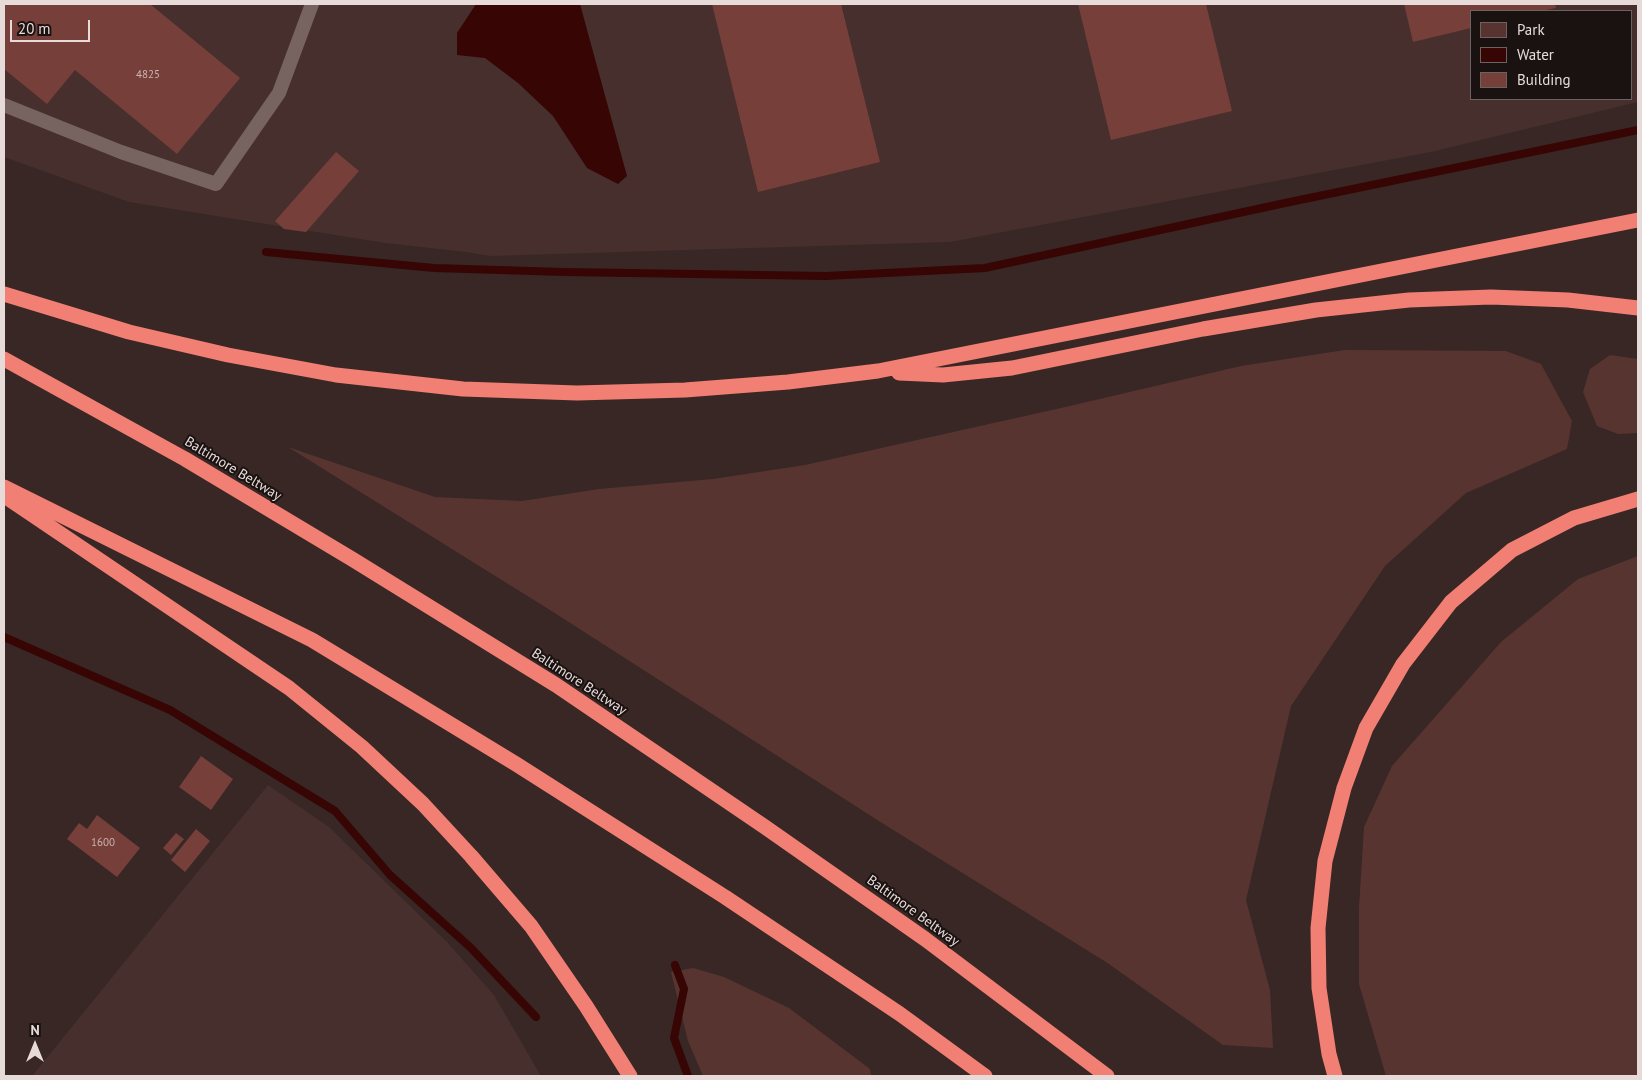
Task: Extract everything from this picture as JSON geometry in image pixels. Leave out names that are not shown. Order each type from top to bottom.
[{"type":"highway","points":[[4,294],[129,332],[228,355],[336,376],[463,389],[577,393],[685,390],[788,382],[878,371],[1638,220]]},
{"type":"highway","points":[[878,371],[943,376],[1012,368],[1203,329],[1316,310],[1409,300],[1491,297],[1568,300],[1638,308]]},
{"type":"highway","name":"Baltimore Beltway","points":[[4,358],[202,469],[556,684],[925,939],[1107,1076]]},
{"type":"highway","points":[[4,487],[312,640],[516,764],[725,897],[900,1014],[985,1076]]},
{"type":"highway","points":[[4,495],[289,688],[362,747],[423,804],[531,926],[586,1006],[630,1076]]},
{"type":"highway","points":[[1335,1076],[1329,1054],[1319,988],[1318,928],[1325,861],[1344,788],[1366,728],[1403,664],[1451,602],[1512,550],[1574,518],[1638,499]]},
{"type":"lane","points":[[4,105],[121,152],[216,184],[279,93],[312,4]]},
{"type":"shaded area","points":[[4,4],[1638,4],[1638,102],[1431,152],[950,242],[490,256],[385,243],[129,202],[4,157]]},
{"type":"shaded area","points":[[268,785],[329,827],[447,942],[494,995],[541,1076],[32,1076]]},
{"type":"green space","points":[[1345,350],[1506,351],[1541,364],[1572,421],[1567,449],[1466,493],[1385,566],[1291,706],[1246,900],[1270,990],[1273,1048],[1223,1045],[1106,962],[882,823],[550,610],[288,447],[435,497],[522,501],[599,489],[713,479],[805,465],[1241,366]]},
{"type":"green space","points":[[1610,355],[1638,359],[1638,433],[1618,434],[1597,426],[1583,392],[1590,369]]},
{"type":"green space","points":[[1638,556],[1638,1076],[1386,1076],[1359,984],[1359,908],[1364,827],[1392,766],[1501,642],[1578,579]]},
{"type":"green space","points":[[693,968],[724,977],[789,1008],[870,1069],[871,1076],[703,1076],[688,1041],[671,972]]},
{"type":"water","points":[[476,4],[580,4],[627,176],[618,184],[587,168],[553,116],[518,83],[485,58],[457,55],[457,33]]},
{"type":"building","points":[[4,4],[150,4],[240,78],[177,154],[75,70],[47,104],[4,69]]},
{"type":"building","points":[[712,4],[841,4],[880,162],[758,192]]},
{"type":"building","points":[[1078,4],[1206,4],[1232,111],[1111,140]]},
{"type":"building","points":[[1404,4],[1555,4],[1556,8],[1546,10],[1470,10],[1470,28],[1413,42]]},
{"type":"building","points":[[336,152],[359,171],[306,232],[284,229],[275,221]]},
{"type":"building","points":[[201,756],[233,779],[211,810],[179,787]]},
{"type":"building","points":[[97,815],[140,848],[117,877],[67,839],[79,823],[87,829]]},
{"type":"building","points":[[196,829],[210,841],[185,872],[171,860]]},
{"type":"building","points":[[176,833],[184,839],[171,855],[163,848]]},
{"type":"waterway","points":[[266,252],[434,268],[564,272],[826,276],[985,268],[1285,203],[1638,130]]},
{"type":"waterway","points":[[4,637],[170,710],[335,811],[390,875],[471,948],[536,1017]]},
{"type":"waterway","points":[[675,965],[684,989],[674,1038],[688,1076]]}]
